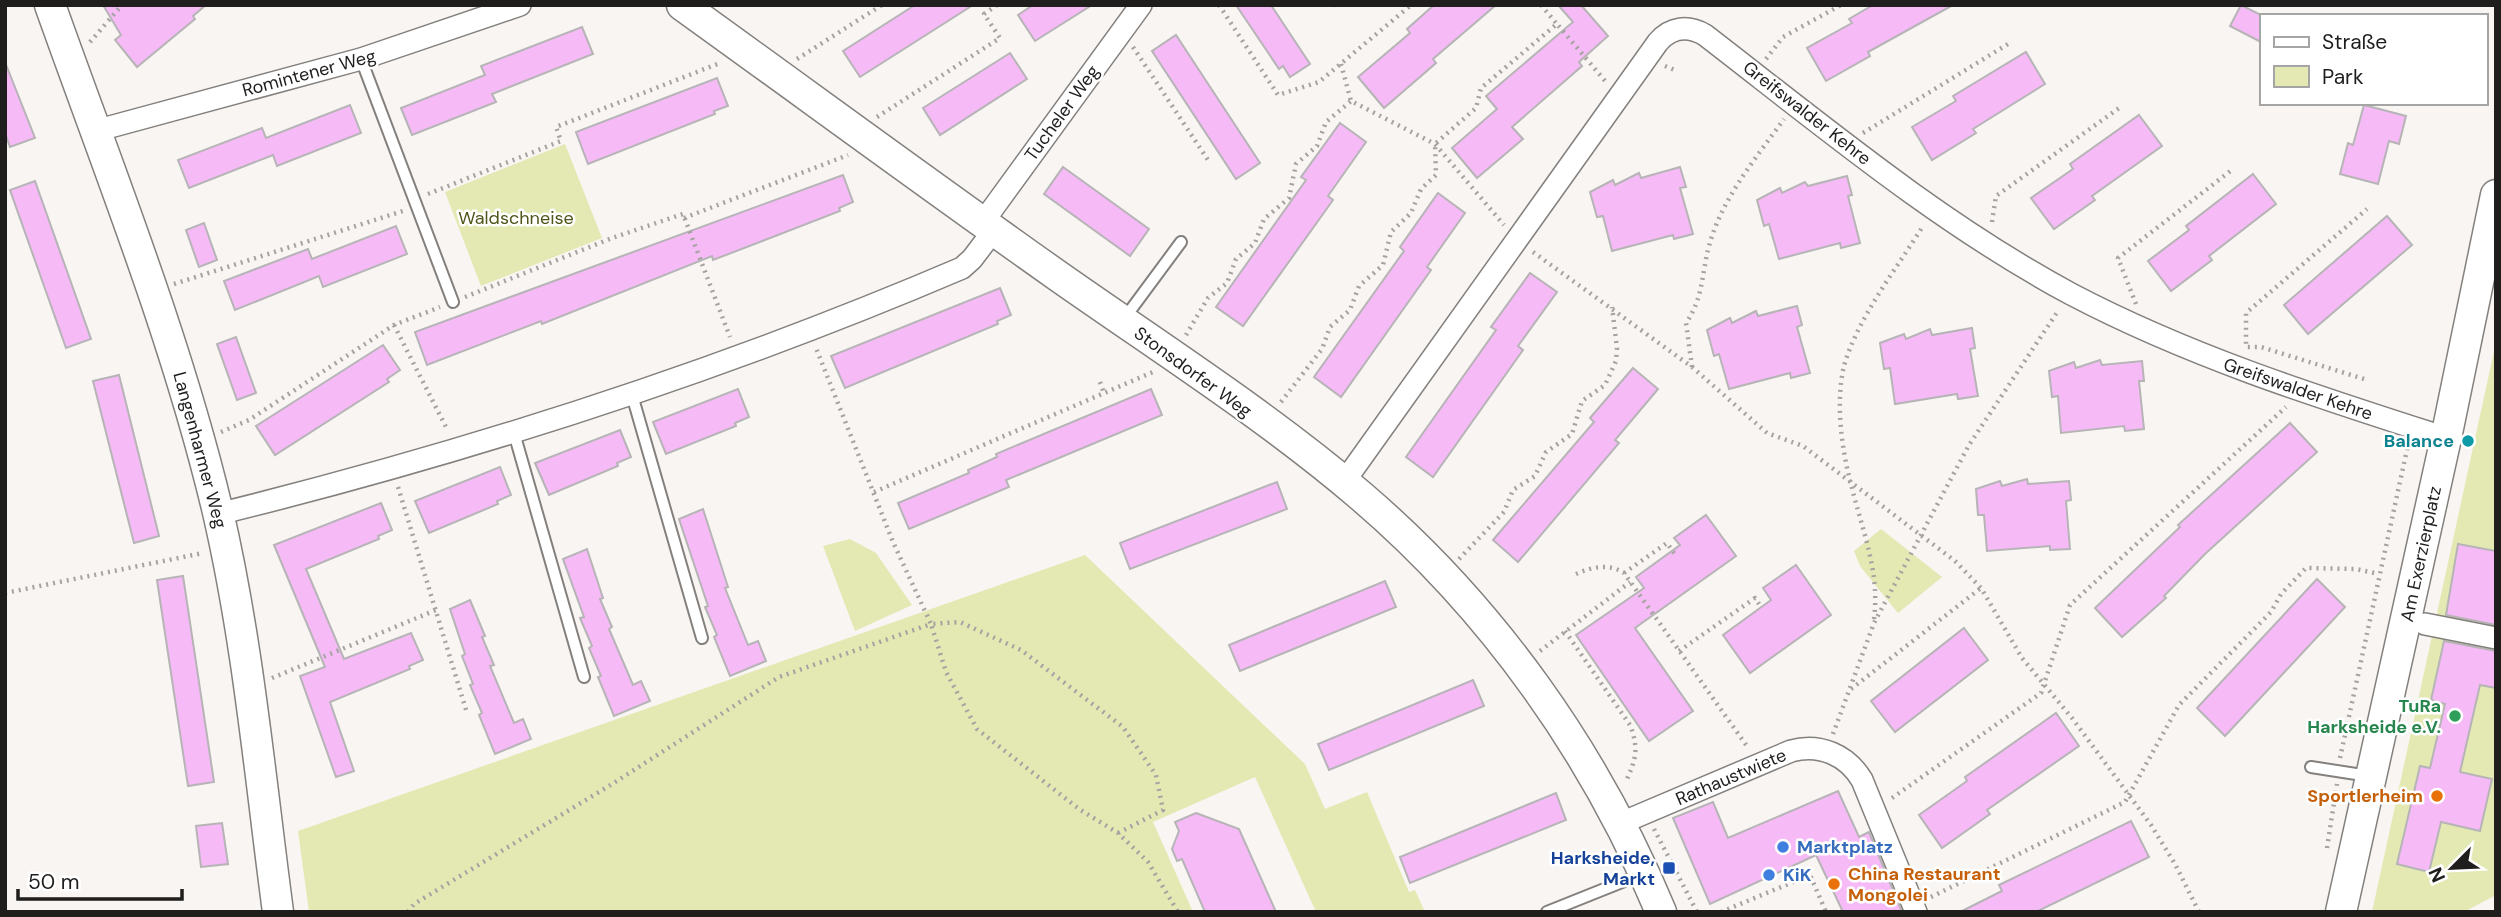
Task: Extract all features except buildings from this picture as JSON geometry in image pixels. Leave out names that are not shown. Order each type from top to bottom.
[{"type":"main road","name":"Langenharmer Weg","points":[[50,5],[180,373],[218,514],[249,688],[278,912]]},
{"type":"main road","name":"Stonsdorfer Weg","points":[[682,5],[1344,482],[1420,551],[1501,642],[1560,722],[1619,824]]},
{"type":"main road","name":"Am Exerzierplatz","points":[[2341,912],[2446,438],[2496,195]]},
{"type":"main road","points":[[1619,824],[1661,912]]},
{"type":"street","name":"Romintener Weg","points":[[94,131],[361,59],[520,5]]},
{"type":"street","name":"Tucheler Weg","points":[[989,226],[1141,5]]},
{"type":"street","name":"Greifswalder Kehre","points":[[1344,482],[1660,39],[1680,29],[1702,33],[1933,209],[2070,293],[2146,331],[2215,361],[2446,438]]},
{"type":"street","points":[[218,514],[458,450],[632,395],[738,357],[965,266],[989,226]]},
{"type":"street","points":[[2425,624],[2496,638]]},
{"type":"street","name":"Rathaustwiete","points":[[1619,824],[1797,750],[1826,751]]},
{"type":"street","points":[[1826,751],[1852,766],[1862,780],[1914,909]]},
{"type":"lane","points":[[361,59],[453,302]]},
{"type":"lane","points":[[1122,321],[1181,242]]},
{"type":"lane","points":[[632,395],[702,638]]},
{"type":"lane","points":[[514,433],[584,677]]},
{"type":"lane","points":[[2311,767],[2372,776]]},
{"type":"lane","points":[[1548,912],[1644,873]]},
{"type":"path","points":[[88,43],[121,5]]},
{"type":"path","points":[[792,62],[882,5]]},
{"type":"path","points":[[874,120],[1000,38],[984,14],[997,5]]},
{"type":"path","points":[[1219,5],[1278,95],[1320,82],[1411,5]]},
{"type":"path","points":[[1541,5],[1618,97]]},
{"type":"path","points":[[1755,74],[1783,37],[1841,5]]},
{"type":"path","points":[[1435,144],[1476,108],[1481,88],[1557,24]]},
{"type":"path","points":[[1122,30],[1210,163]]},
{"type":"path","points":[[1846,144],[2008,44]]},
{"type":"path","points":[[174,284],[416,203],[561,141],[556,127],[730,59]]},
{"type":"path","points":[[1342,64],[1351,101],[1435,144],[1517,240],[1692,367],[1767,433],[1803,446],[1923,534],[1981,588],[2013,645],[2072,718],[2168,851],[2199,912]]},
{"type":"path","points":[[1183,339],[1208,298],[1227,284],[1236,259],[1255,243],[1264,219],[1289,198],[1296,164],[1317,146],[1326,122],[1351,101]]},
{"type":"path","points":[[1692,367],[1686,324],[1698,305],[1709,245],[1728,199],[1794,104]]},
{"type":"path","points":[[1988,245],[1996,196],[2122,106]]},
{"type":"path","points":[[1278,405],[1322,349],[1330,327],[1350,310],[1359,286],[1383,265],[1391,232],[1411,213],[1420,190],[1436,174],[1435,144]]},
{"type":"path","points":[[738,357],[684,216],[859,151]]},
{"type":"path","points":[[2146,331],[2118,258],[2233,169]]},
{"type":"path","points":[[1874,623],[1876,579],[1850,482],[1840,386],[1844,366],[1862,326],[1933,209]]},
{"type":"path","points":[[2364,379],[2261,347],[2246,347],[2246,313],[2367,209]]},
{"type":"path","points":[[1826,751],[1874,623],[1969,445],[2070,293]]},
{"type":"path","points":[[1457,562],[1504,512],[1513,490],[1535,476],[1546,453],[1572,434],[1582,401],[1605,385],[1616,361],[1618,348],[1612,307]]},
{"type":"path","points":[[394,326],[458,450]]},
{"type":"path","points":[[809,330],[931,624],[946,672],[977,729],[1079,809],[1118,833],[1148,862],[1178,912]]},
{"type":"path","points":[[874,492],[1163,368]]},
{"type":"path","points":[[1100,382],[1104,393]]},
{"type":"path","points":[[1875,810],[2041,693],[2070,605],[2302,392]]},
{"type":"path","points":[[2326,856],[2346,722],[2412,427]]},
{"type":"path","points":[[393,469],[467,713]]},
{"type":"path","points":[[1624,573],[1667,542],[1676,556]]},
{"type":"path","points":[[5,593],[211,551]]},
{"type":"path","points":[[1576,574],[1590,567],[1615,567],[1624,573],[1760,764]]},
{"type":"path","points":[[1914,909],[2125,803],[2179,705],[2271,612],[2281,594],[2306,568],[2356,569],[2379,573]]},
{"type":"path","points":[[1539,651],[1630,582]]},
{"type":"path","points":[[1851,690],[1981,588]]},
{"type":"path","points":[[1679,651],[1755,598],[1761,607]]},
{"type":"path","points":[[249,688],[436,610]]},
{"type":"path","points":[[408,912],[414,904],[609,786],[779,677],[931,624],[960,622],[1021,650],[1123,727],[1156,775],[1163,810],[1118,833]]},
{"type":"path","points":[[1565,631],[1630,725],[1637,741],[1636,759],[1625,782]]},
{"type":"path","points":[[1721,912],[1810,875],[1826,912]]},
{"type":"green space","name":"Waldschneise","points":[[565,144],[602,238],[481,286],[445,192]]},
{"type":"green space","name":"TuRa Harksheide e.V.","points":[[2496,342],[2496,895],[2464,912],[2372,912]]},
{"type":"green space","points":[[1881,529],[1942,577],[1898,613],[1860,566],[1854,551]]},
{"type":"green space","points":[[850,539],[876,553],[912,605],[855,631],[823,546]]},
{"type":"green space","points":[[1085,555],[1305,764],[1325,809],[1367,792],[1409,892],[1415,890],[1425,912],[1316,912],[1255,777],[1153,822],[1193,912],[309,912],[298,831]]},
{"type":"place","name":"Balance","points":[[2468,441]]},
{"type":"place","name":"TuRa Harksheide e.V.","points":[[2455,716]]},
{"type":"place","name":"Sportlerheim","points":[[2437,796]]},
{"type":"place","name":"Marktplatz","points":[[1783,847]]},
{"type":"place","name":"Harksheide, Markt","points":[[1669,868]]},
{"type":"place","name":"KiK","points":[[1769,875]]},
{"type":"place","name":"China Restaurant Mongolei","points":[[1834,884]]}]
